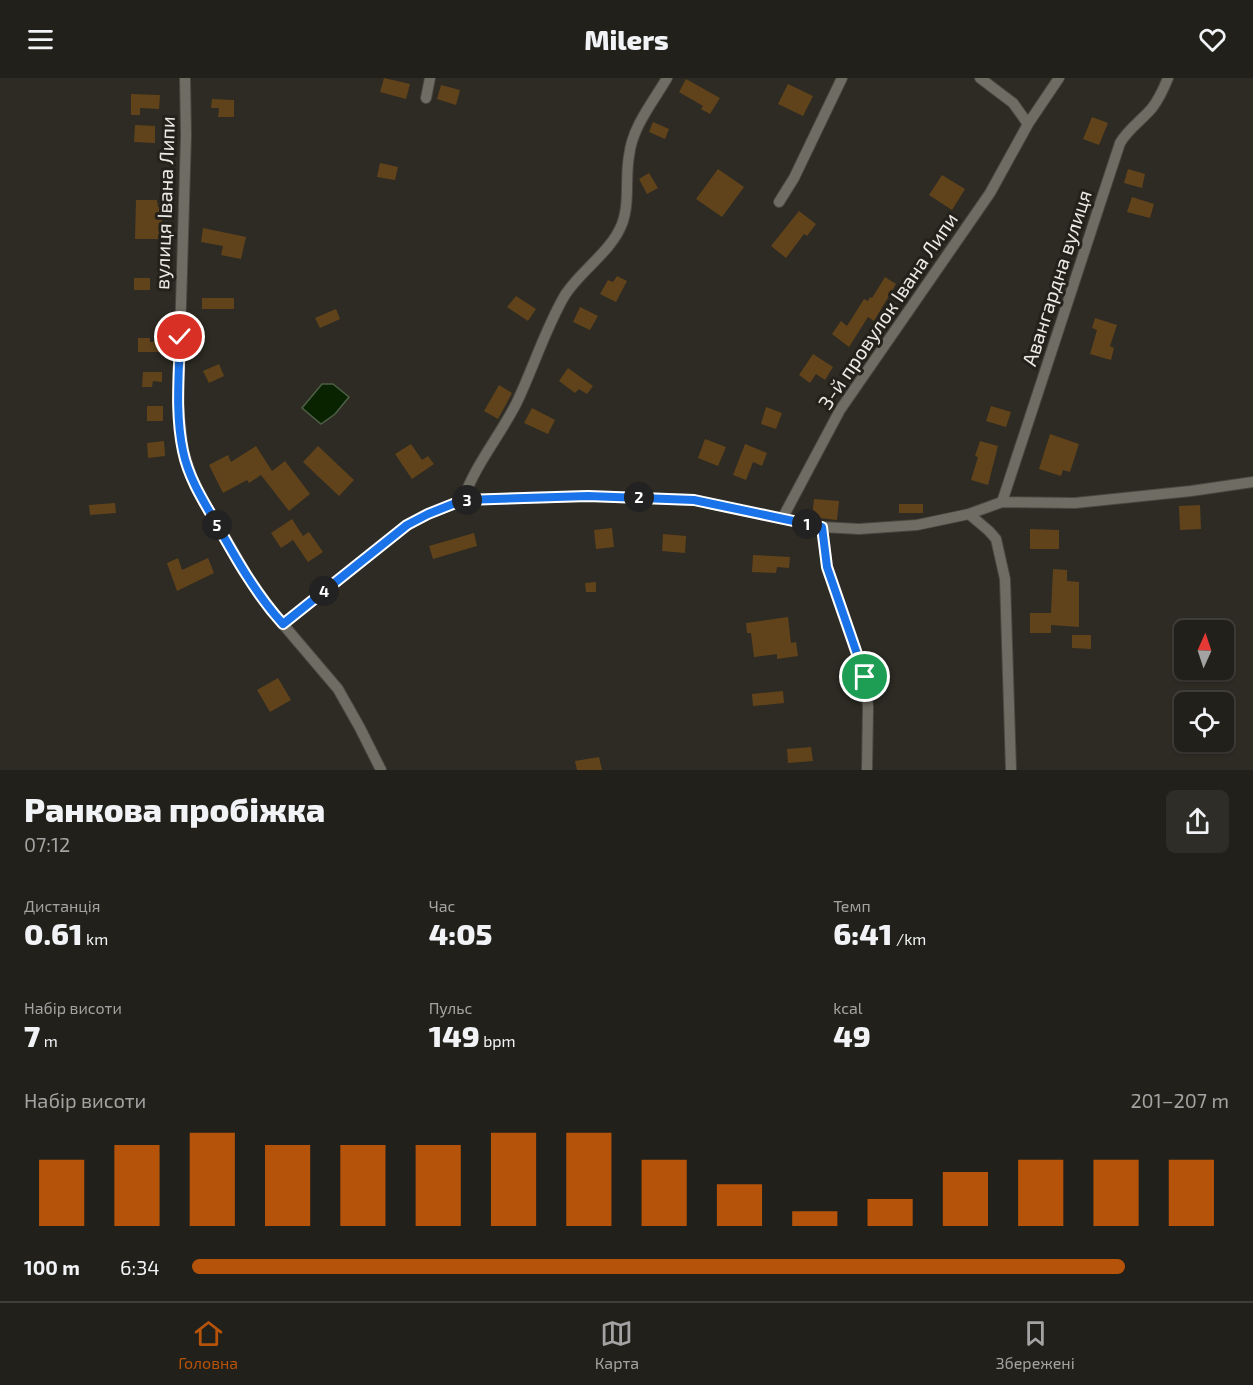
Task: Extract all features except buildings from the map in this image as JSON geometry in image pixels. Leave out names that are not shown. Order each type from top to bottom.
[{"type":"street","name":"вулиця Івана Липи","points":[[185,78],[186,135],[178,405],[183,451],[196,486],[232,552],[270,609],[338,689],[381,770]]},
{"type":"street","points":[[426,98],[430,78]]},
{"type":"street","points":[[463,500],[470,479],[515,405],[566,295],[606,249],[622,224],[632,141],[667,78]]},
{"type":"street","points":[[779,202],[794,178],[842,78]]},
{"type":"street","points":[[980,78],[1013,103],[1028,124]]},
{"type":"street","name":"3-й провулок Івана Липи","points":[[782,519],[840,410],[990,194],[1028,124],[1059,78]]},
{"type":"street","name":"Авангардна вулиця","points":[[1002,502],[1120,143],[1125,134],[1152,107],[1162,93],[1168,78]]},
{"type":"street","points":[[283,624],[407,525],[463,500],[588,496],[674,498],[694,500],[822,527],[892,528],[969,514],[1002,502],[1075,503],[1191,492],[1253,482]]},
{"type":"street","points":[[969,514],[996,540],[1003,562],[1007,593],[1011,770]]},
{"type":"street","points":[[822,527],[827,567],[865,677],[868,707],[867,770]]},
{"type":"shaded area","points":[[322,384],[333,384],[349,397],[335,414],[321,424],[302,408]]},
{"type":"route","points":[[180,337],[178,405],[186,463],[204,502],[232,552],[248,578],[283,624],[407,525],[442,507],[463,500],[588,496],[674,498],[694,500],[822,527],[827,567],[865,677]]}]
